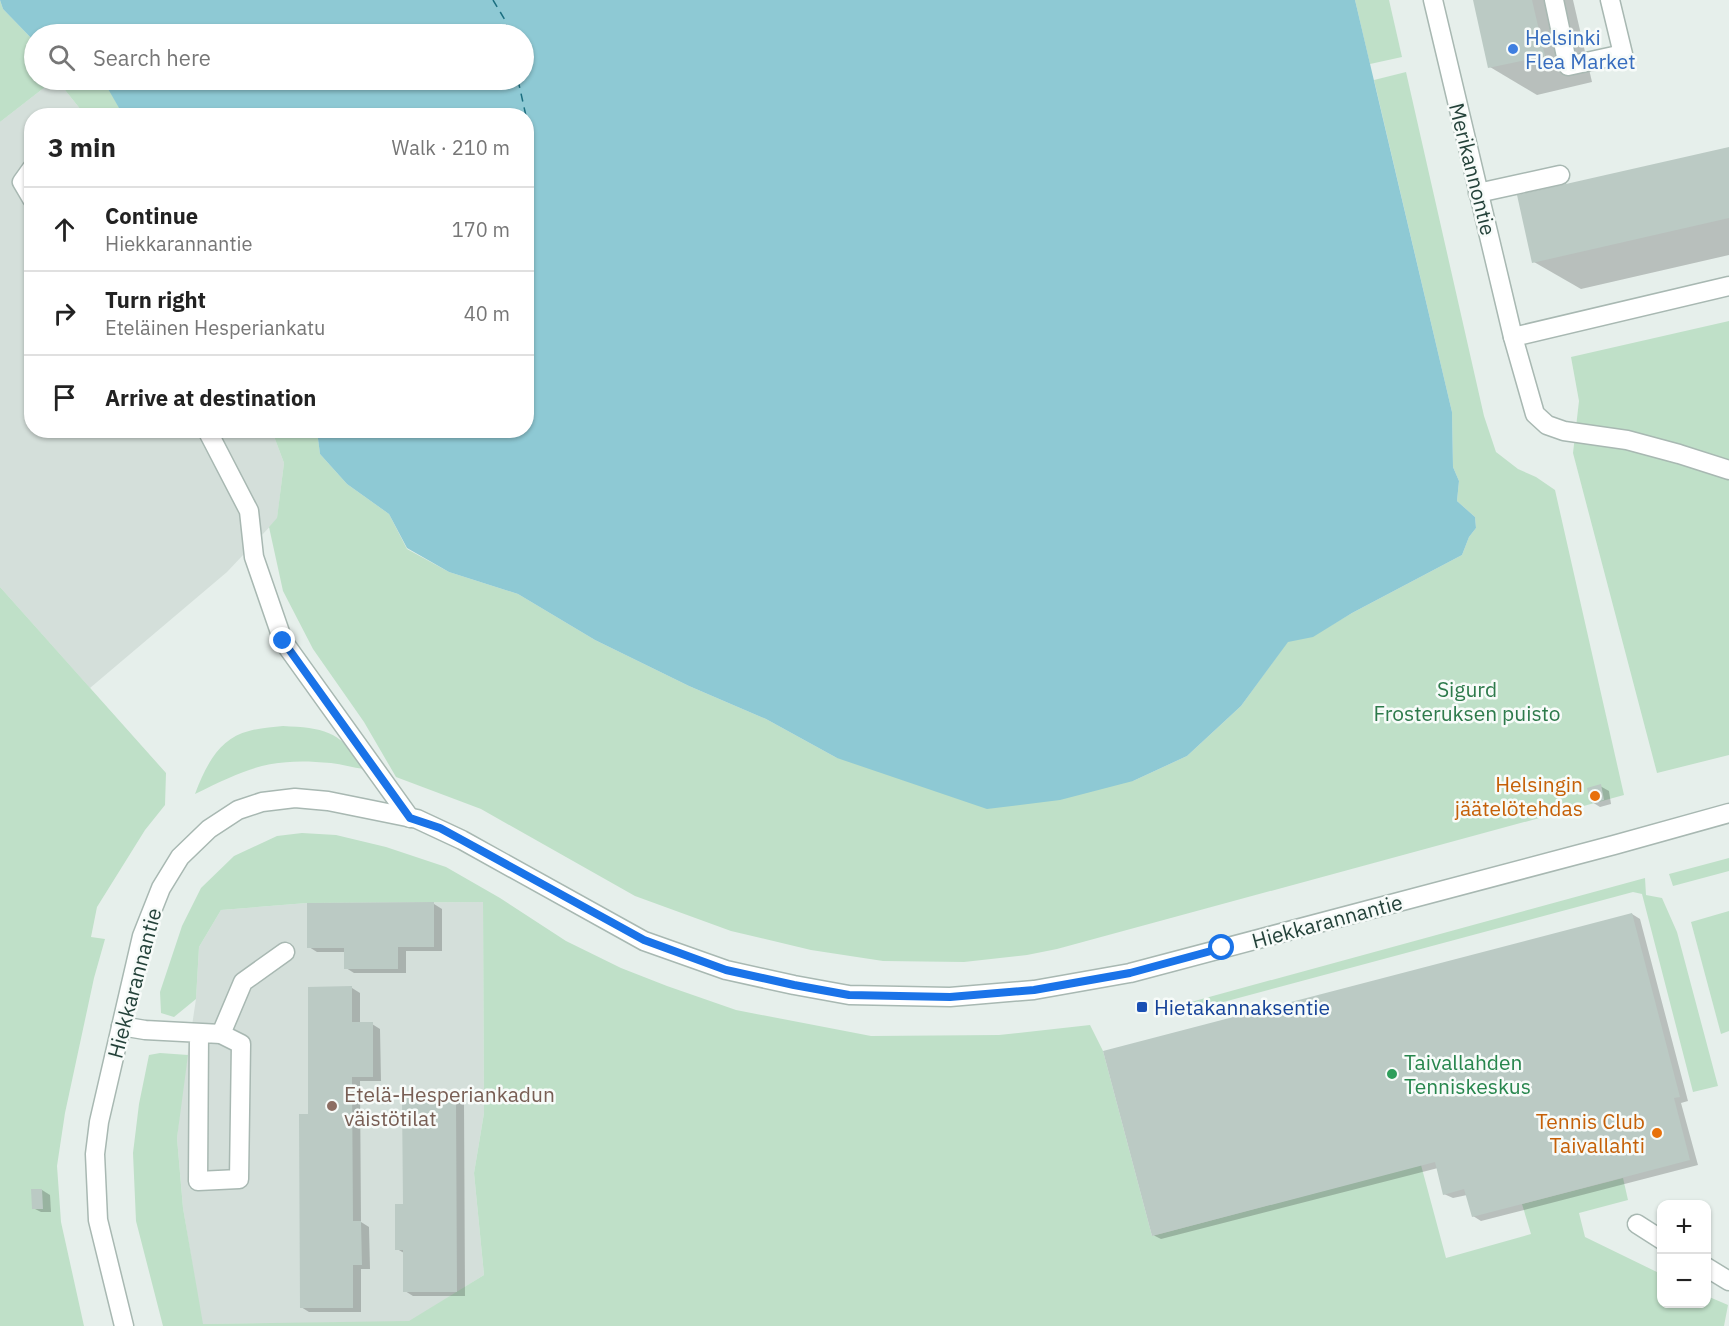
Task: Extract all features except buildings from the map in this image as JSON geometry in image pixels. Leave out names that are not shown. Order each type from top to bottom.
[{"type":"street","name":"Merikannontie","points":[[1433,0],[1513,338]]},
{"type":"street","points":[[1554,0],[1568,66],[1623,54],[1610,0]]},
{"type":"street","points":[[1478,193],[1560,175]]},
{"type":"street","points":[[1729,286],[1513,338],[1535,414],[1547,425],[1564,431],[1637,443],[1729,470]]},
{"type":"street","points":[[211,438],[249,511],[254,557],[283,641],[410,818]]},
{"type":"street","name":"Hiekkarannantie","points":[[124,1326],[98,1220],[95,1154],[99,1122],[142,936],[161,888],[180,857],[209,829],[238,810],[262,802],[295,798],[328,801],[410,818],[440,828],[644,940],[726,970],[849,995],[950,997],[1034,990],[1130,973],[1729,813]]},
{"type":"street","points":[[220,1034],[243,982],[285,952]]},
{"type":"street","points":[[121,1026],[145,1030],[220,1034],[241,1044],[239,1179],[198,1181],[199,1033]]},
{"type":"street","points":[[1636,1224],[1657,1236]]},
{"type":"street","points":[[1711,1270],[1729,1281]]},
{"type":"shaded area","points":[[41,90],[65,90],[79,108],[24,108],[24,438],[275,438],[284,463],[277,519],[227,572],[90,688],[0,587],[0,122]]},
{"type":"shaded area","name":"Etelä-Hesperiankadun väistötilat","points":[[483,902],[484,1113],[474,1173],[484,1275],[409,1322],[202,1324],[183,1208],[177,1138],[196,999],[199,947],[221,910],[307,903]]},
{"type":"green space","points":[[0,0],[3,9],[24,31],[24,90],[41,90],[0,122]]},
{"type":"green space","points":[[1355,0],[1389,0],[1402,57],[1370,64]]},
{"type":"green space","name":"Sigurd Frosteruksen puisto","points":[[1406,72],[1484,416],[1496,452],[1518,469],[1536,477],[1555,490],[1624,795],[1057,949],[964,962],[883,961],[811,950],[731,931],[635,896],[481,809],[396,777],[364,722],[313,649],[283,591],[269,527],[277,518],[284,463],[275,438],[318,438],[320,454],[347,484],[389,514],[407,549],[449,572],[518,594],[595,640],[689,686],[766,719],[837,758],[1133,781],[1187,756],[1241,706],[1288,641],[1313,636],[1462,555],[1469,537],[1476,528],[1475,517],[1457,501],[1459,481],[1453,467],[1452,412],[1374,80]]},
{"type":"green space","points":[[65,90],[110,90],[119,108],[79,108]]},
{"type":"green space","points":[[1729,321],[1729,755],[1657,773],[1573,453],[1579,401],[1571,357]]},
{"type":"green space","points":[[0,587],[166,773],[165,805],[145,830],[97,907],[91,937],[105,939],[94,978],[65,1113],[57,1166],[61,1222],[84,1326],[0,1326]]},
{"type":"green space","points":[[283,726],[310,728],[331,734],[348,747],[364,769],[310,762],[276,763],[230,777],[195,794],[214,755],[229,740],[249,731]]},
{"type":"green space","points":[[302,833],[336,835],[386,847],[446,867],[500,898],[566,941],[621,968],[736,1010],[871,1036],[999,1035],[1090,1025],[1103,1051],[1152,1236],[1421,1165],[1446,1258],[1531,1234],[1522,1204],[1623,1178],[1628,1200],[1579,1213],[1585,1237],[1657,1272],[1657,1308],[1711,1308],[1711,1298],[1728,1305],[1724,1326],[163,1326],[136,1221],[133,1153],[139,1104],[149,1055],[160,1053],[188,1055],[177,1138],[183,1208],[203,1324],[409,1321],[484,1275],[474,1173],[484,1113],[483,902],[307,903],[221,910],[199,947],[196,999],[174,1017],[161,1013],[160,992],[182,926],[201,888],[234,856],[277,836]]},
{"type":"green space","points":[[1729,858],[1729,871],[1673,886],[1669,874]]},
{"type":"green space","points":[[1645,878],[1646,895],[1662,898],[1677,932],[1718,1086],[1693,1092],[1642,894],[1633,892],[1175,1015],[1169,1008]]},
{"type":"green space","points":[[1729,911],[1729,1031],[1721,1034],[1691,922]]},
{"type":"water","points":[[0,0],[1355,0],[1452,412],[1453,467],[1459,481],[1457,501],[1475,517],[1476,528],[1469,537],[1462,555],[1352,613],[1313,637],[1288,642],[1241,706],[1187,756],[1133,781],[1060,800],[987,809],[837,758],[766,719],[689,686],[595,640],[518,594],[449,572],[407,548],[389,514],[347,484],[320,454],[318,438],[534,438],[534,108],[119,108],[109,90],[534,90],[534,24],[24,24],[24,31],[3,9]]},
{"type":"ferry route","points":[[493,0],[506,24]]},
{"type":"ferry route","points":[[520,90],[524,108]]},
{"type":"place","name":"Helsinki Flea Market","points":[[1513,49]]},
{"type":"place","name":"Helsingin jäätelötehdas","points":[[1595,796]]},
{"type":"place","name":"Hietakannaksentie","points":[[1142,1007]]},
{"type":"place","name":"Taivallahden Tenniskeskus","points":[[1392,1074]]},
{"type":"place","name":"Etelä-Hesperiankadun väistötilat","points":[[332,1106]]},
{"type":"place","name":"Tennis Club Taivallahti","points":[[1657,1133]]},
{"type":"route","points":[[283,641],[410,818],[440,828],[644,940],[726,970],[849,995],[950,997],[1034,990],[1130,973],[1222,948]]}]
